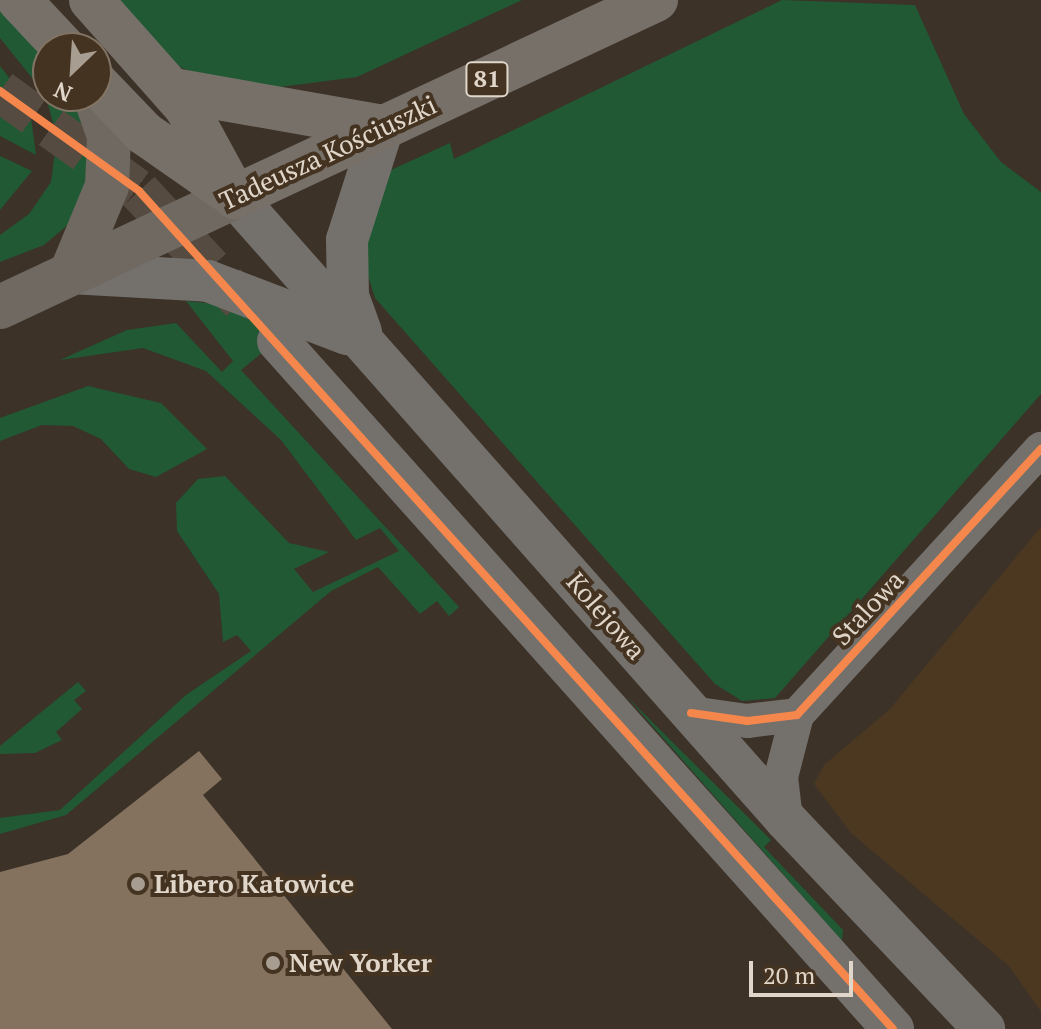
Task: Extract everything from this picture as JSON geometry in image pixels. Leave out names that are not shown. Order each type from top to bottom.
[{"type":"main road","points":[[19,0],[49,32]]},
{"type":"main road","name":"Kolejowa","points":[[91,0],[173,90],[235,197]]},
{"type":"main road","name":"Tadeusza Kościuszki","points":[[0,307],[656,0]]},
{"type":"main road","points":[[173,90],[383,127]]},
{"type":"main road","name":"Kolejowa","points":[[112,100],[144,133],[235,197]]},
{"type":"main road","points":[[71,273],[107,186],[109,136],[101,112]]},
{"type":"street","points":[[366,344],[348,297],[347,240],[383,127]]},
{"type":"street","name":"Kolejowa","points":[[235,197],[786,820],[984,1029]]},
{"type":"street","points":[[71,273],[208,281],[317,317],[366,344]]},
{"type":"street","points":[[278,341],[893,1029]]},
{"type":"street","name":"Stalowa","points":[[797,715],[1041,449]]},
{"type":"street","points":[[691,713],[747,721],[797,715],[781,777],[786,820]]},
{"type":"shaded area","points":[[1041,527],[1041,1012],[1009,966],[851,833],[814,784],[824,765],[889,710]]},
{"type":"green space","points":[[112,0],[522,0],[357,77],[280,87],[225,86],[180,67]]},
{"type":"green space","points":[[782,0],[915,5],[964,114],[1001,162],[1041,192],[1041,394],[775,698],[742,701],[715,684],[375,298],[362,257],[380,175],[450,143],[454,159]]},
{"type":"green space","points":[[0,9],[32,43],[32,78],[0,38]]},
{"type":"green space","points":[[0,66],[29,103],[36,155],[0,136]]},
{"type":"green space","points":[[50,112],[84,112],[97,160],[70,223],[44,245],[0,262],[0,235],[29,214],[51,182],[57,137]]},
{"type":"green space","points":[[0,156],[32,171],[0,210]]},
{"type":"green space","points":[[186,301],[226,305],[291,329],[241,370],[459,607],[449,616],[437,601],[420,614],[378,567],[331,591],[66,815],[0,834],[0,818],[60,810],[186,695],[251,651],[237,635],[223,642],[219,594],[177,531],[176,503],[198,479],[225,476],[289,543],[329,552],[294,569],[313,592],[399,551],[380,528],[356,540],[281,440],[206,371],[143,348],[60,360],[127,330],[176,323],[222,372],[233,361]]},
{"type":"green space","points":[[88,386],[161,403],[207,449],[156,477],[129,469],[101,439],[73,426],[42,425],[0,441],[0,418]]},
{"type":"green space","points":[[78,682],[86,691],[74,700],[82,709],[56,732],[62,740],[35,753],[0,754],[0,746]]},
{"type":"green space","points":[[626,696],[771,840],[764,847],[843,930],[842,941]]},
{"type":"building","name":"Libero Katowice","points":[[199,751],[222,779],[203,795],[392,1029],[0,1029],[0,872],[68,854]]},
{"type":"tunnel","points":[[0,91],[139,191],[242,302]]},
{"type":"cycle path","points":[[0,91],[139,191],[893,1029]]},
{"type":"cycle path","points":[[691,713],[747,721],[797,715],[1041,449]]},
{"type":"place","name":"Libero Katowice","points":[[138,884]]},
{"type":"place","name":"New Yorker","points":[[273,963]]}]
